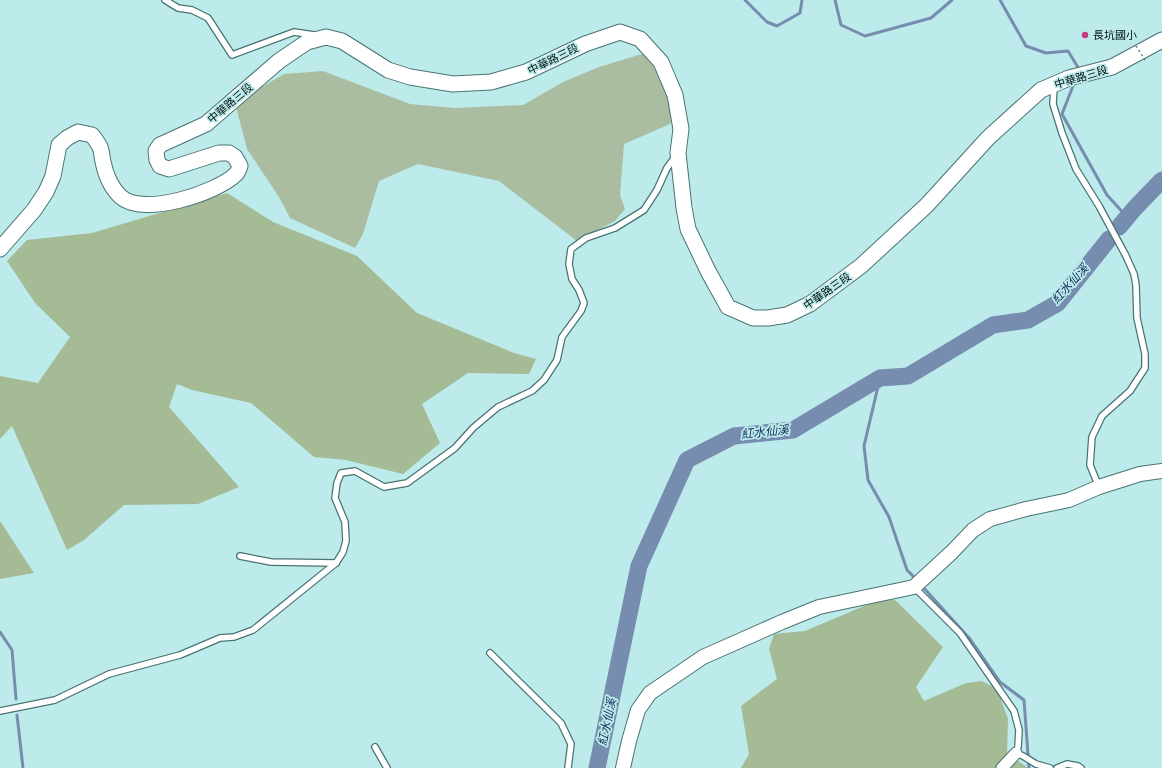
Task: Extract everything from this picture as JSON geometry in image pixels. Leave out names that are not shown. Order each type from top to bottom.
[{"type":"main road","name":"中華路三段","points":[[0,249],[34,210],[46,192],[53,176],[60,145],[66,138],[78,132],[92,134],[101,148],[104,169],[111,186],[122,198],[134,203],[160,204],[186,199],[207,191],[228,180],[237,173],[240,166],[235,157],[229,153],[219,153],[168,169],[160,166],[157,160],[156,151],[160,145],[206,124],[279,61],[307,42],[326,37],[342,41],[388,70],[410,77],[453,84],[491,82],[526,72],[585,44],[620,32],[640,39],[661,62],[675,95],[681,129],[678,153],[684,208],[688,229],[708,271],[728,307],[753,318],[768,318],[787,315],[810,304],[861,266],[927,205],[988,138],[1042,90],[1069,78],[1112,67],[1162,40]]},
{"type":"street","points":[[623,768],[638,710],[650,693],[703,658],[819,607],[917,584],[952,552],[973,530],[990,519],[1026,509],[1069,500],[1099,487],[1140,474],[1162,472]]},
{"type":"street","points":[[1002,768],[1019,754]]},
{"type":"lane","points":[[165,0],[178,8],[192,10],[208,18],[232,55],[294,32],[326,37]]},
{"type":"lane","points":[[1054,84],[1053,104],[1062,134],[1073,162],[1126,256],[1134,274],[1136,285],[1137,318],[1144,354],[1145,368],[1130,391],[1102,416],[1092,437],[1090,465],[1099,487]]},
{"type":"lane","points":[[0,710],[55,700],[109,674],[180,655],[220,638],[234,637],[253,630],[336,563],[343,552],[346,541],[345,522],[335,498],[337,483],[341,473],[355,471],[384,487],[407,483],[455,448],[473,428],[498,407],[532,392],[544,380],[557,360],[562,336],[581,311],[584,302],[572,279],[569,264],[571,249],[586,238],[614,228],[644,210],[657,190],[667,168],[678,153]]},
{"type":"lane","points":[[240,556],[271,562],[336,563]]},
{"type":"lane","points":[[917,584],[960,633],[1014,711],[1019,730],[1019,754],[1036,764],[1050,768]]},
{"type":"lane","points":[[490,653],[561,723],[571,744],[568,768]]},
{"type":"lane","points":[[375,747],[387,768]]},
{"type":"lane","points":[[1057,768],[1067,764],[1081,768]]},
{"type":"path","points":[[1136,46],[1145,60]]},
{"type":"green space","points":[[645,53],[668,90],[672,119],[670,124],[624,144],[620,195],[625,209],[615,221],[577,241],[499,181],[418,164],[379,181],[363,234],[355,248],[290,218],[279,197],[247,149],[236,107],[253,92],[284,74],[323,71],[410,104],[455,108],[523,105],[563,82],[599,67]]},
{"type":"green space","points":[[227,193],[273,222],[357,256],[417,313],[514,353],[536,359],[529,374],[468,373],[422,404],[440,443],[403,474],[346,460],[314,457],[251,403],[192,390],[177,384],[169,407],[239,487],[198,504],[124,505],[84,540],[67,550],[12,426],[0,439],[0,376],[38,383],[70,337],[35,303],[7,261],[27,240],[92,233]]},
{"type":"green space","points":[[0,521],[34,573],[0,579]]},
{"type":"green space","points":[[878,600],[895,600],[943,647],[916,687],[924,701],[966,683],[982,681],[997,689],[1008,719],[1007,753],[1028,768],[741,768],[749,754],[741,706],[777,679],[769,649],[774,634],[805,631]]},
{"type":"waterway","points":[[745,0],[767,22],[777,26],[800,13],[802,0]]},
{"type":"waterway","points":[[835,0],[841,25],[865,36],[931,18],[952,0]]},
{"type":"waterway","points":[[1000,0],[1026,46],[1046,53],[1068,51],[1079,69]]},
{"type":"waterway","points":[[1073,86],[1062,114],[1107,195],[1127,217]]},
{"type":"waterway","name":"紅水仙溪","points":[[1119,227],[1162,180]]},
{"type":"waterway","name":"紅水仙溪","points":[[597,768],[639,566],[687,460],[734,436],[793,430],[880,378],[908,376],[993,325],[1028,320],[1058,303],[1109,239]]},
{"type":"waterway","points":[[880,378],[864,446],[868,480],[889,517],[907,570],[917,580]]},
{"type":"waterway","points":[[922,586],[970,639],[1000,682],[1024,700],[1029,768]]},
{"type":"waterway","points":[[0,632],[12,650],[16,699]]},
{"type":"waterway","points":[[17,715],[23,768]]},
{"type":"place","name":"長坑國小","points":[[1085,35]]}]
